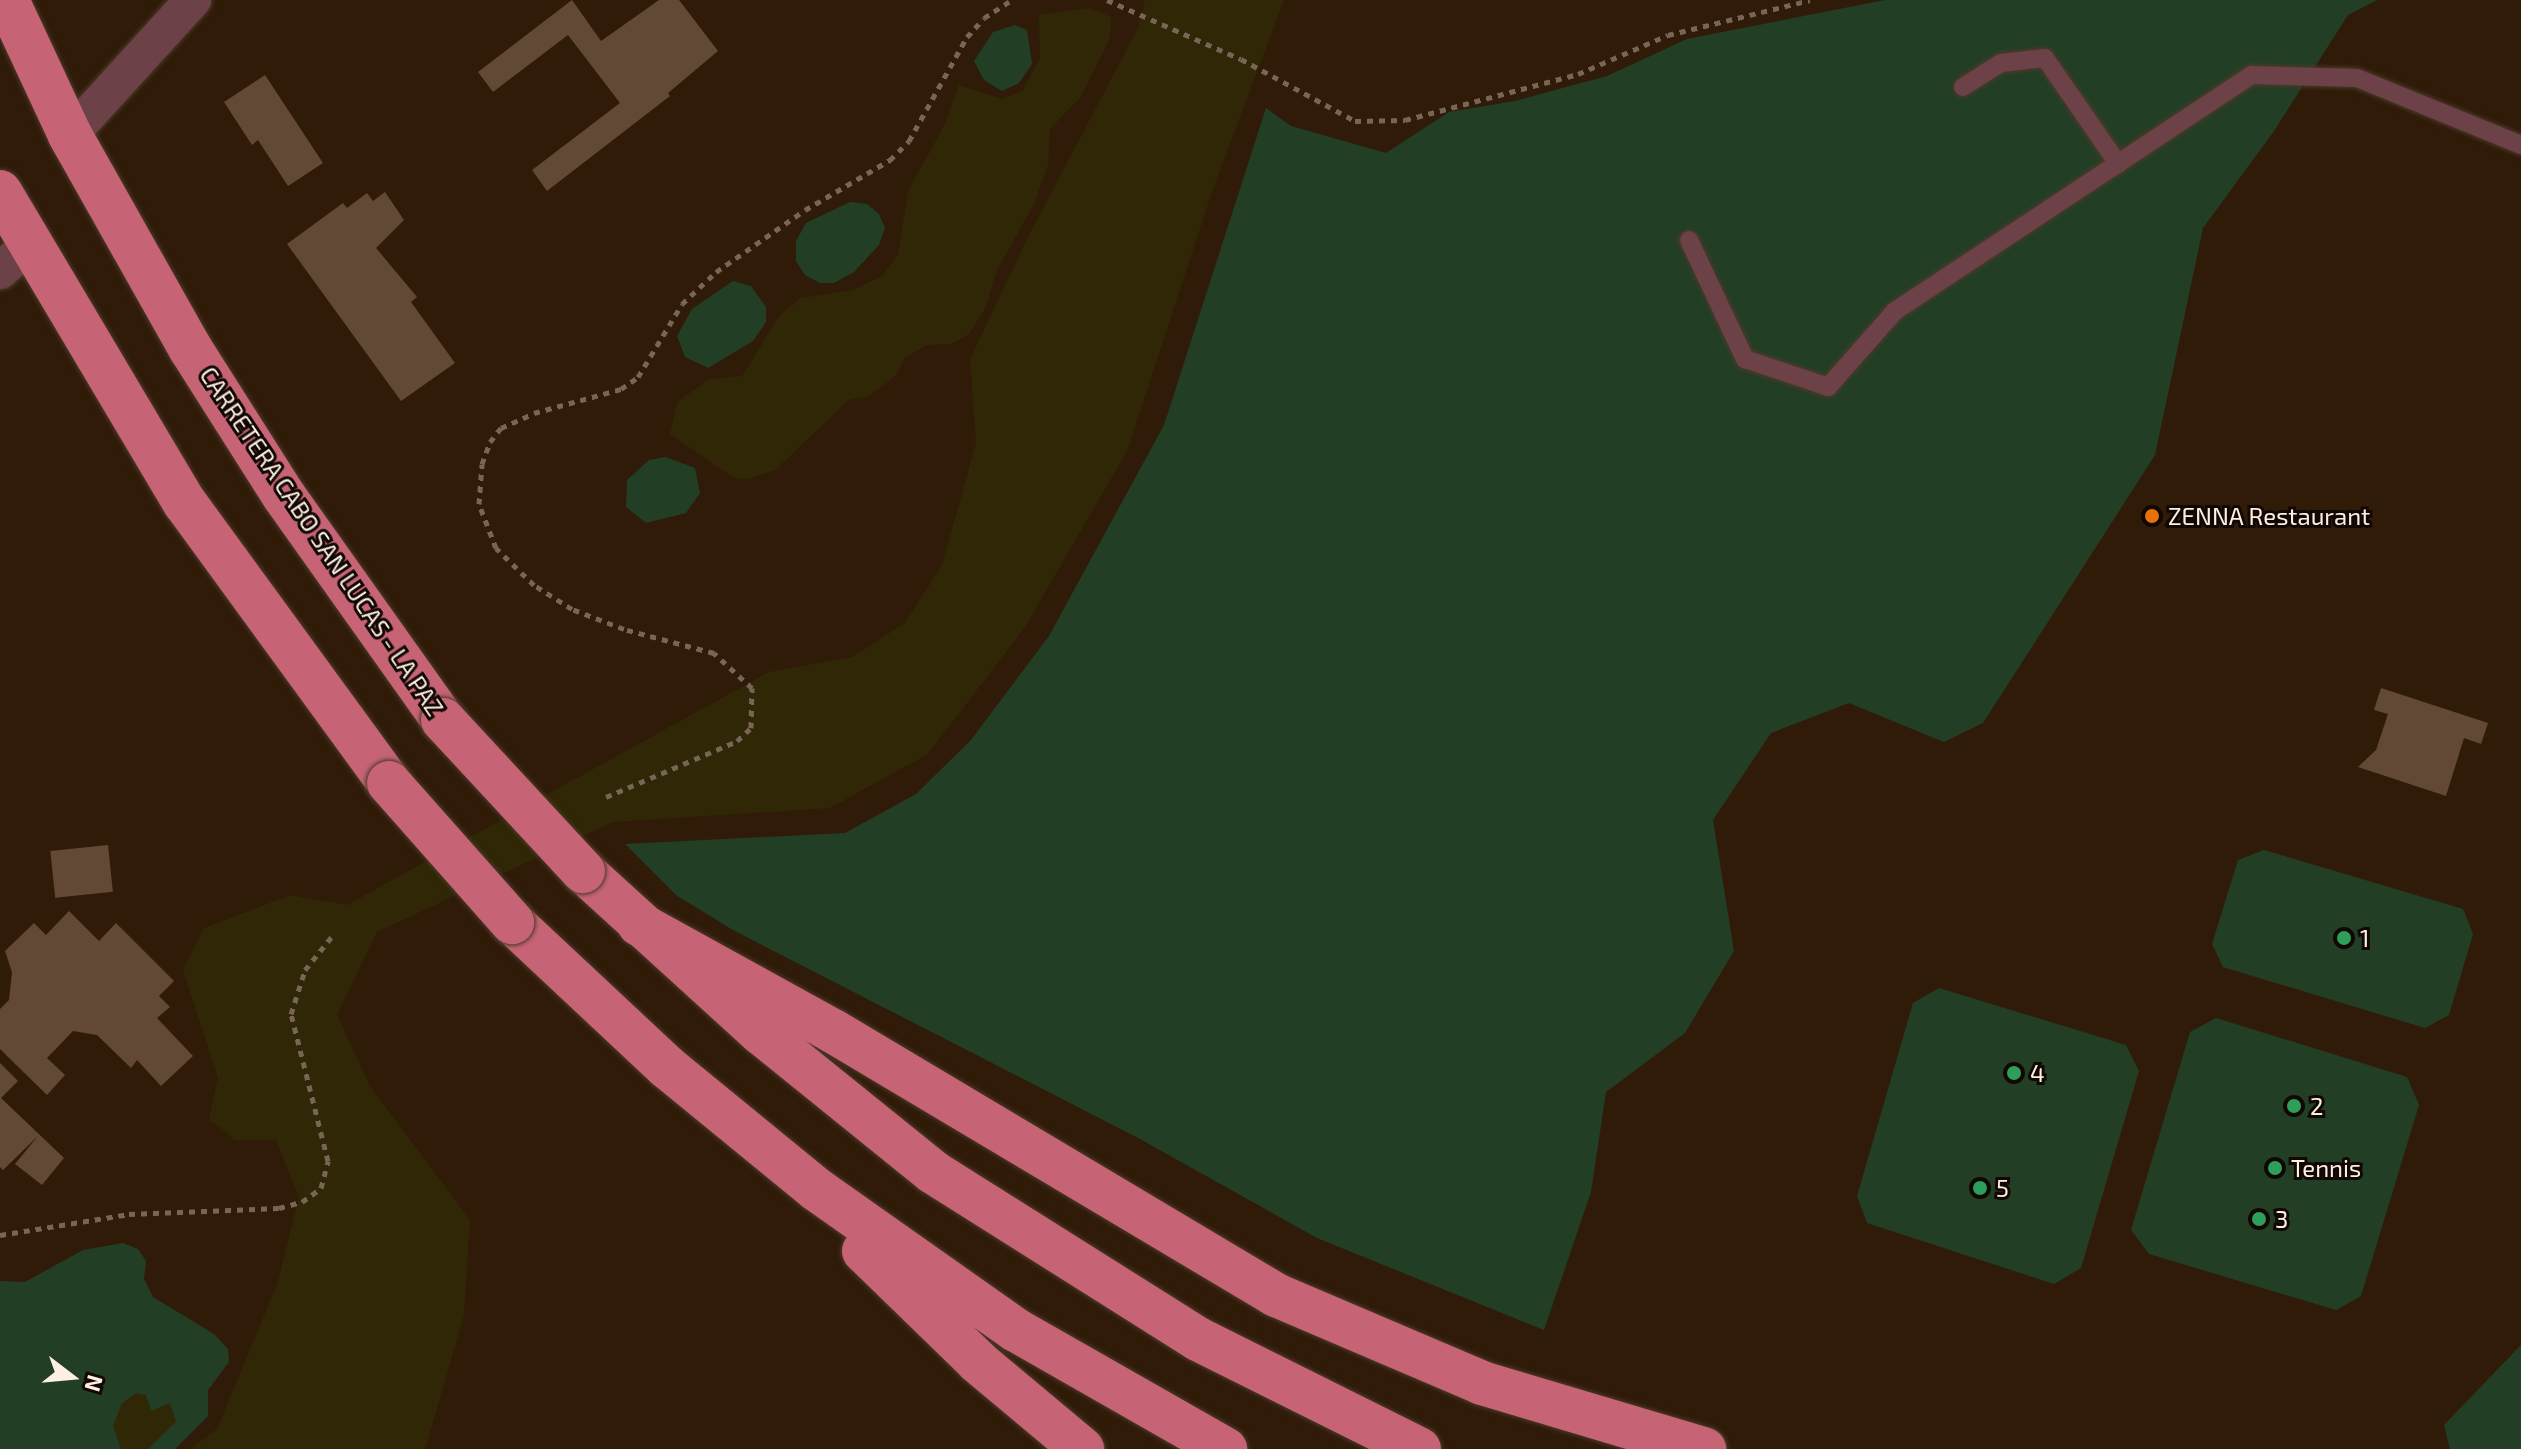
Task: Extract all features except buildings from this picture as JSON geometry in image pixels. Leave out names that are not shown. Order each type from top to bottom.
[{"type":"highway","name":"CARRETERA CABO SAN LUCAS - LA PAZ","points":[[7,0],[70,135],[190,348],[284,496],[443,720],[583,871],[639,924],[843,1102],[933,1172],[1198,1339],[1419,1449]]},
{"type":"highway","points":[[0,192],[14,258],[185,503],[389,783],[512,922],[739,1130],[978,1362],[1082,1449]]},
{"type":"highway","points":[[639,924],[833,1031],[1276,1295],[1482,1383],[1704,1449]]},
{"type":"highway","points":[[739,1130],[1016,1330],[1225,1449]]},
{"type":"street","points":[[70,135],[193,0]]},
{"type":"lane","points":[[1963,87],[2001,63],[2045,58],[2118,164]]},
{"type":"lane","points":[[1689,240],[1745,359],[1828,387],[1895,311],[2252,75],[2357,78],[2521,145]]},
{"type":"path","points":[[606,797],[737,741],[751,728],[752,688],[714,653],[598,619],[534,585],[496,548],[479,504],[482,464],[490,442],[501,428],[534,413],[621,389],[638,377],[682,304],[716,272],[805,210],[890,160],[909,141],[967,37],[984,18],[1012,0]]},
{"type":"path","points":[[1107,0],[1140,10],[1355,121],[1405,120],[1578,74],[1668,35],[1810,0]]},
{"type":"path","points":[[1140,10],[1141,0]]},
{"type":"path","points":[[0,1235],[129,1214],[279,1208],[302,1202],[321,1188],[328,1161],[291,1014],[305,970],[333,935]]},
{"type":"green space","points":[[1885,0],[2377,0],[2348,15],[2274,131],[2203,228],[2155,455],[1983,723],[1944,742],[1849,703],[1771,733],[1713,820],[1734,951],[1685,1033],[1606,1092],[1591,1192],[1544,1330],[1317,1238],[1140,1139],[733,930],[676,895],[625,844],[845,833],[916,794],[971,740],[1049,636],[1164,425],[1266,108],[1291,126],[1386,153],[1449,112],[1515,101],[1607,76],[1687,39]]},
{"type":"green space","points":[[1015,25],[1027,30],[1032,64],[1019,83],[1002,91],[984,80],[974,61],[993,32]]},
{"type":"green space","points":[[850,202],[867,204],[879,214],[885,228],[879,245],[854,272],[834,283],[820,283],[805,275],[796,261],[796,241],[806,223]]},
{"type":"green space","points":[[733,281],[751,286],[766,307],[766,322],[753,341],[708,368],[685,357],[677,336],[692,309]]},
{"type":"green space","points":[[665,457],[695,468],[700,493],[686,513],[646,523],[626,507],[627,480],[649,460]]},
{"type":"green space","points":[[2264,850],[2463,909],[2473,934],[2449,1015],[2425,1028],[2223,967],[2212,944],[2238,860]]},
{"type":"green space","points":[[1939,988],[2126,1045],[2139,1071],[2081,1268],[2054,1284],[1867,1223],[1857,1196],[1913,1003]]},
{"type":"green space","name":"Tennis","points":[[2216,1018],[2407,1077],[2419,1105],[2361,1296],[2336,1310],[2149,1254],[2131,1230],[2190,1032]]},
{"type":"green space","points":[[123,1243],[138,1249],[146,1261],[144,1279],[153,1297],[214,1334],[228,1349],[229,1362],[208,1390],[208,1416],[175,1449],[0,1449],[0,1281],[25,1282],[83,1250]]},
{"type":"green space","points":[[2521,1345],[2521,1449],[2450,1449],[2444,1425]]},
{"type":"sand","points":[[1145,0],[1284,0],[1213,189],[1127,451],[1025,627],[928,754],[830,808],[613,822],[377,932],[337,1015],[370,1086],[470,1220],[464,1315],[427,1443],[424,1449],[190,1449],[217,1429],[278,1282],[299,1197],[276,1140],[235,1140],[209,1119],[218,1078],[183,970],[204,928],[291,895],[347,905],[769,672],[852,657],[905,623],[942,565],[976,443],[970,359],[1028,237],[1138,28]]},
{"type":"sand","points":[[1089,8],[1111,17],[1110,38],[1080,98],[1050,129],[1048,165],[1034,204],[997,270],[985,309],[969,334],[951,344],[927,345],[905,358],[895,376],[868,397],[850,399],[775,470],[748,479],[734,478],[670,434],[677,402],[710,379],[742,376],[780,315],[801,298],[853,290],[882,276],[898,254],[908,191],[944,126],[959,85],[1002,99],[1022,91],[1040,59],[1039,15]]},
{"type":"sand","points":[[136,1393],[146,1395],[151,1411],[170,1403],[176,1422],[148,1449],[121,1449],[113,1426],[122,1403]]},
{"type":"place","name":"ZENNA Restaurant","points":[[2152,516]]},
{"type":"place","name":"1","points":[[2344,938]]},
{"type":"place","name":"4","points":[[2014,1073]]},
{"type":"place","name":"2","points":[[2294,1106]]},
{"type":"place","name":"Tennis","points":[[2275,1168]]},
{"type":"place","name":"5","points":[[1980,1188]]},
{"type":"place","name":"3","points":[[2259,1219]]}]
